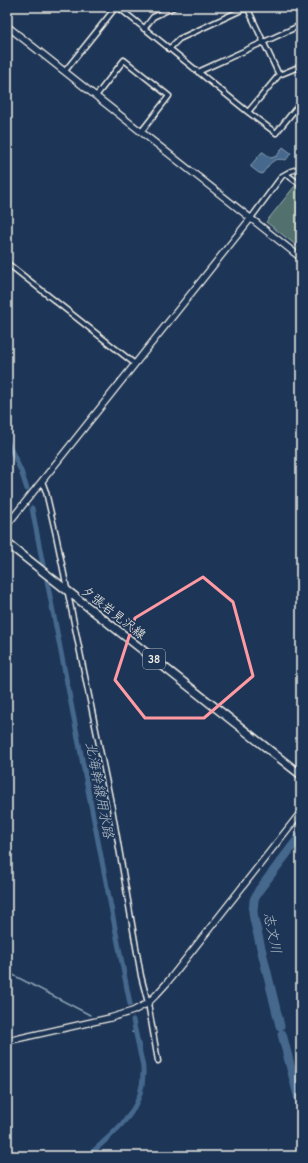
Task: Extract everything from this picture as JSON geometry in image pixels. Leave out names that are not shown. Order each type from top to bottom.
[{"type":"main road","name":"夕張岩見沢線","points":[[7,544],[301,775]]},
{"type":"street","points":[[66,71],[117,7],[276,133],[301,102]]},
{"type":"street","points":[[144,28],[153,17],[174,7]]},
{"type":"street","points":[[169,49],[179,38],[248,7],[279,75]]},
{"type":"street","points":[[198,72],[301,25]]},
{"type":"street","points":[[7,26],[66,71],[301,258]]},
{"type":"street","points":[[96,96],[124,60],[164,91],[169,96],[141,132]]},
{"type":"street","points":[[248,112],[279,75],[301,66]]},
{"type":"street","points":[[7,525],[250,218],[279,179],[286,174],[301,168]]},
{"type":"street","points":[[286,174],[301,185]]},
{"type":"street","points":[[7,262],[135,364]]},
{"type":"street","points":[[42,481],[56,535],[66,590],[112,808],[141,976],[148,1003],[158,1061]]},
{"type":"street","points":[[7,1041],[110,1018],[133,1011],[148,1003],[166,984],[301,812]]},
{"type":"highlighted area","points":[[203,577],[233,602],[253,676],[204,718],[145,718],[115,680],[135,618]]},
{"type":"green space","points":[[301,184],[301,249],[266,222],[294,187]]},
{"type":"water","points":[[283,147],[291,153],[286,160],[274,160],[262,174],[251,167],[262,152],[271,158],[277,156]]},
{"type":"waterway","name":"北海幹線用水路","points":[[7,441],[21,471],[27,489]]},
{"type":"waterway","name":"北海幹線用水路","points":[[32,508],[43,565]]},
{"type":"waterway","name":"北海幹線用水路","points":[[47,581],[130,1004]]},
{"type":"waterway","name":"志文川","points":[[280,1026],[254,919],[254,900],[259,890],[301,835]]},
{"type":"waterway","points":[[7,971],[90,1015]]},
{"type":"waterway","name":"北海幹線用水路","points":[[88,1156],[127,1118],[139,1097],[142,1084],[143,1067],[133,1020]]},
{"type":"waterway","name":"北海幹線用水路","points":[[132,1032],[136,1033]]},
{"type":"waterway","name":"志文川","points":[[282,1034],[301,1107]]}]
